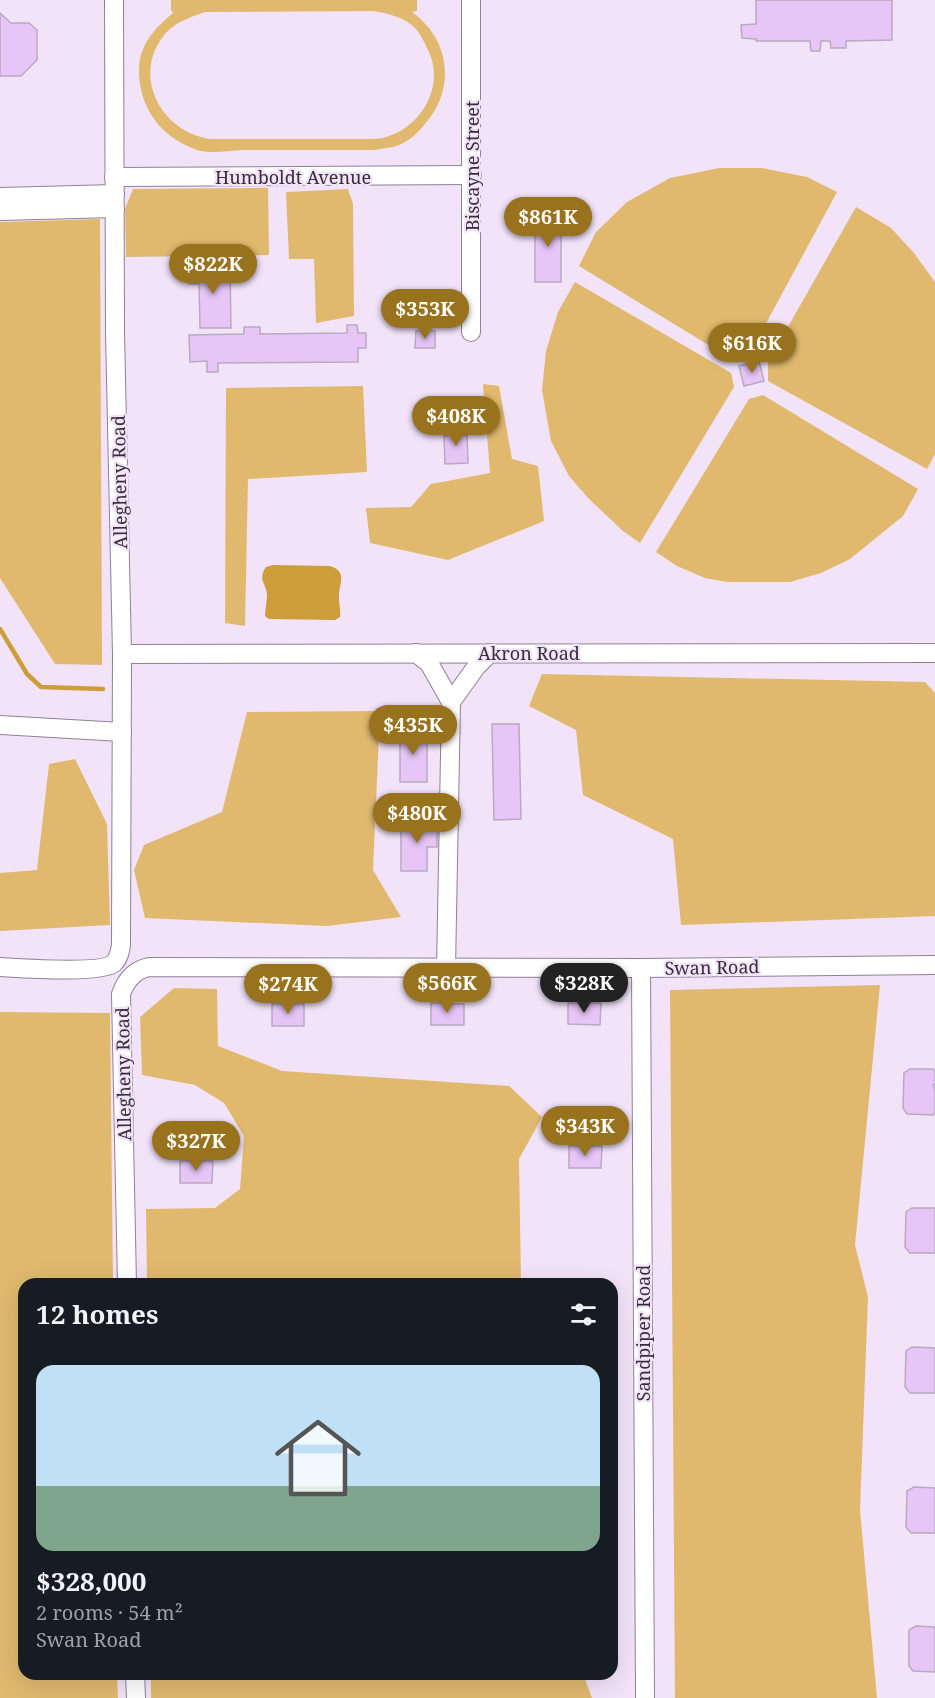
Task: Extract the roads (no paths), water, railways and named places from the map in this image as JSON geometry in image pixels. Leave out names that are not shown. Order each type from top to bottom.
[{"type":"street","name":"Allegheny Road","points":[[0,968],[99,969],[115,962],[119,957],[121,945],[122,654],[114,0]]},
{"type":"street","name":"Biscayne Street","points":[[471,0],[471,332]]},
{"type":"street","name":"Humboldt Avenue","points":[[115,193],[472,175]]},
{"type":"street","points":[[0,197],[115,193]]},
{"type":"street","points":[[0,211],[115,193]]},
{"type":"street","points":[[416,653],[429,663],[451,702],[446,968]]},
{"type":"street","points":[[451,702],[476,667],[490,653]]},
{"type":"street","name":"Akron Road","points":[[122,654],[935,653]]},
{"type":"street","points":[[0,725],[122,732]]},
{"type":"street","name":"Swan Road","points":[[132,975],[140,969],[149,967],[641,968],[935,965]]},
{"type":"street","name":"Sandpiper Road","points":[[641,968],[645,1698]]},
{"type":"street","name":"Allegheny Road","points":[[127,1278],[121,994],[125,983],[132,975]]},
{"type":"street","points":[[135,1680],[136,1698]]},
{"type":"waterway","points":[[0,629],[27,674],[41,687],[103,689]]}]
